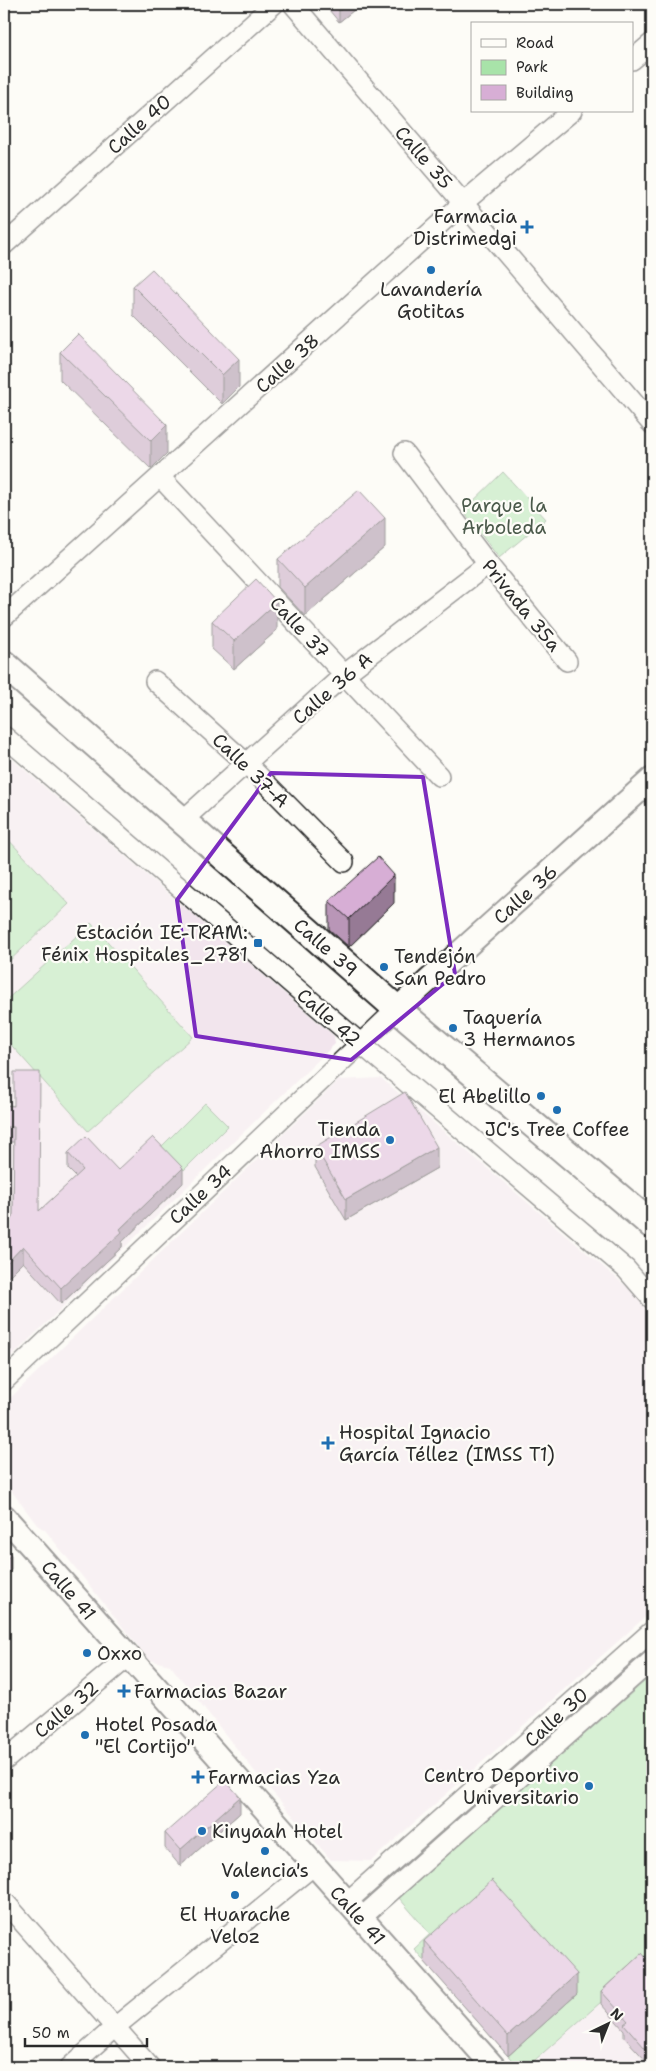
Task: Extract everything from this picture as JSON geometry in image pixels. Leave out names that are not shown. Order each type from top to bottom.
[{"type":"main road","name":"Calle 39","points":[[4,664],[397,1008],[648,1215]]},
{"type":"street","name":"Calle 40","points":[[4,245],[274,4]]},
{"type":"street","name":"Calle 35","points":[[292,4],[463,204],[648,412]]},
{"type":"street","points":[[634,58],[652,43]]},
{"type":"street","name":"Calle 38","points":[[4,617],[161,478],[463,204],[571,112]]},
{"type":"street","name":"Privada 35a","points":[[404,453],[488,564],[567,661]]},
{"type":"street","name":"Calle 37","points":[[161,478],[439,776]]},
{"type":"street","name":"Calle 36 A","points":[[182,821],[345,674],[488,564]]},
{"type":"street","name":"Calle 37-A","points":[[155,681],[246,764],[344,862]]},
{"type":"street","name":"Calle 42","points":[[4,736],[360,1043],[626,1268],[650,1294]]},
{"type":"street","name":"Calle 36","points":[[397,1008],[652,779]]},
{"type":"street","name":"Calle 34","points":[[4,1382],[397,1008]]},
{"type":"street","name":"Calle 41","points":[[4,1516],[354,1910],[487,2065]]},
{"type":"street","name":"Calle 30","points":[[354,1910],[652,1631]]},
{"type":"street","name":"Calle 32","points":[[4,1761],[128,1657]]},
{"type":"street","name":"Calle 30","points":[[354,1910],[652,1660]]},
{"type":"street","points":[[70,2067],[115,2027],[313,1866]]},
{"type":"street","points":[[4,1901],[150,2067]]},
{"type":"highlighted area","points":[[271,773],[423,777],[455,974],[351,1060],[196,1036],[177,900]]},
{"type":"shaded area","points":[[4,752],[334,1036],[335,1044],[4,1364]]},
{"type":"shaded area","name":"Hospital Ignacio García Téllez (IMSS T1)","points":[[381,1078],[632,1291],[652,1318],[652,1611],[371,1861],[331,1860],[256,1773],[170,1665],[149,1660],[45,1530],[37,1525],[4,1481],[4,1404],[339,1080]]},
{"type":"shaded area","points":[[642,1966],[652,2067],[547,2067],[538,2057]]},
{"type":"green space","name":"Parque la Arboleda","points":[[503,472],[546,519],[499,558],[463,511]]},
{"type":"green space","points":[[4,835],[69,904],[4,966]]},
{"type":"green space","points":[[91,923],[193,1037],[88,1131],[4,1037],[4,1002]]},
{"type":"green space","points":[[205,1103],[228,1126],[184,1170],[161,1147]]},
{"type":"green space","name":"Centro Deportivo Universitario","points":[[652,1675],[652,1975],[642,1966],[527,2067],[518,2067],[414,1949],[430,1934],[399,1898]]},
{"type":"building","points":[[333,4],[349,4],[339,11]]},
{"type":"building","points":[[152,269],[239,359],[222,375],[133,286]]},
{"type":"building","points":[[78,334],[167,425],[151,441],[60,352]]},
{"type":"building","points":[[359,490],[385,518],[305,588],[278,559]]},
{"type":"building","points":[[256,579],[277,602],[234,641],[212,621]]},
{"type":"building","points":[[378,857],[394,875],[349,919],[329,901]]},
{"type":"building","points":[[14,1072],[40,1072],[39,1211],[83,1170],[68,1153],[86,1136],[118,1170],[153,1137],[183,1168],[120,1229],[122,1232],[61,1288],[23,1246],[4,1266],[4,1228],[13,1218],[14,1127],[4,1127],[4,1105],[14,1106]]},
{"type":"building","name":"Tienda Ahorro IMSS","points":[[405,1092],[437,1147],[346,1199],[315,1147]]},
{"type":"building","points":[[4,1326],[11,1334],[4,1342]]},
{"type":"building","points":[[4,1546],[11,1555],[4,1561]]},
{"type":"building","points":[[225,1780],[240,1797],[180,1850],[165,1833]]},
{"type":"building","points":[[492,1880],[577,1974],[508,2036],[424,1941]]},
{"type":"building","points":[[642,1953],[652,1965],[652,2067],[640,2067],[651,2055],[624,2024],[628,2021],[601,1991]]},
{"type":"place","name":"Farmacia Distrimedgi","points":[[527,227]]},
{"type":"place","name":"Lavandería Gotitas","points":[[431,270]]},
{"type":"place","name":"Estación IE-TRAM: Fénix Hospitales_2781","points":[[258,943]]},
{"type":"place","name":"Tendejón San Pedro","points":[[384,967]]},
{"type":"place","name":"Taquería 3 Hermanos","points":[[453,1028]]},
{"type":"place","name":"El Abelillo","points":[[541,1096]]},
{"type":"place","name":"JC's Tree Coffee","points":[[557,1110]]},
{"type":"place","name":"Tienda Ahorro IMSS","points":[[390,1140]]},
{"type":"place","name":"Hospital Ignacio García Téllez (IMSS T1)","points":[[328,1443]]},
{"type":"place","name":"Oxxo","points":[[87,1653]]},
{"type":"place","name":"Farmacias Bazar","points":[[124,1691]]},
{"type":"place","name":"Hotel Posada \"El Cortijo\"","points":[[85,1735]]},
{"type":"place","name":"Farmacias Yza","points":[[198,1777]]},
{"type":"place","name":"Centro Deportivo Universitario","points":[[589,1786]]},
{"type":"place","name":"Kinyaah Hotel","points":[[202,1831]]},
{"type":"place","name":"Valencia's","points":[[265,1851]]},
{"type":"place","name":"El Huarache Veloz","points":[[235,1895]]}]
